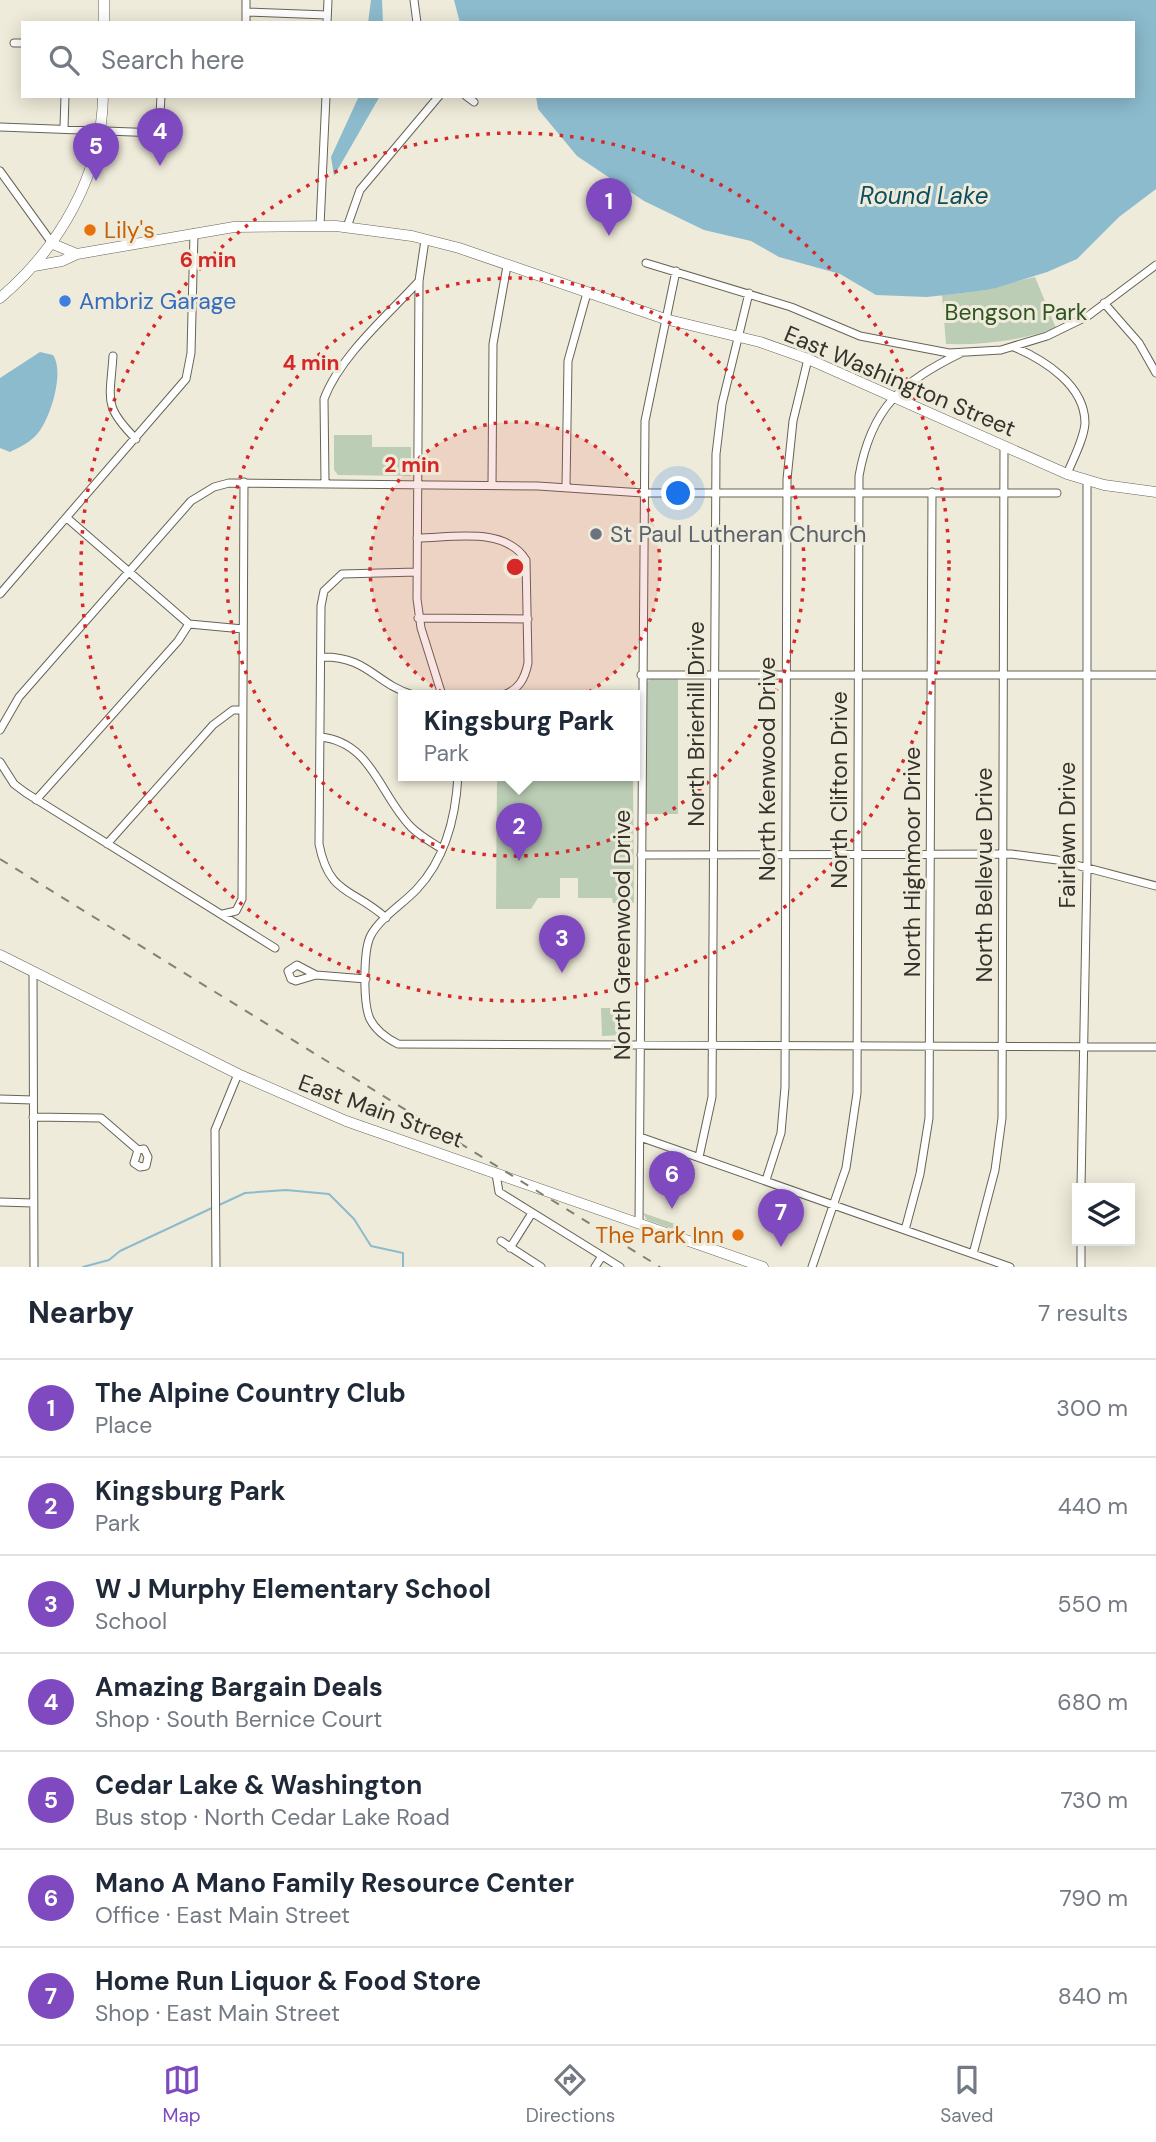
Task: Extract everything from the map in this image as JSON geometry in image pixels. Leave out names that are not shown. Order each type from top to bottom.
[{"type":"main road","points":[[104,0],[104,21]]},
{"type":"main road","points":[[0,298],[53,244],[75,207],[96,152],[103,98]]},
{"type":"main road","name":"East Washington Street","points":[[34,266],[62,261],[76,254],[234,227],[346,227],[425,240],[665,319],[738,337],[808,359],[1067,474],[1087,481],[1156,492]]},
{"type":"main road","points":[[53,244],[76,254]]},
{"type":"main road","name":"East Main Street","points":[[0,955],[238,1074],[346,1121],[763,1267]]},
{"type":"street","points":[[246,0],[246,21]]},
{"type":"street","points":[[246,12],[327,19],[328,0]]},
{"type":"street","points":[[414,0],[417,21]]},
{"type":"street","points":[[64,128],[65,98]]},
{"type":"street","points":[[0,127],[159,133],[161,98]]},
{"type":"street","points":[[320,226],[326,98]]},
{"type":"street","points":[[346,227],[360,190],[437,98]]},
{"type":"street","points":[[469,98],[474,102]]},
{"type":"street","points":[[0,171],[53,244]]},
{"type":"street","points":[[0,594],[177,393],[190,367],[194,233]]},
{"type":"street","points":[[425,240],[419,281],[418,618],[440,690]]},
{"type":"street","points":[[646,263],[749,293],[860,336],[916,348],[961,353],[1014,347],[1067,327],[1156,265]]},
{"type":"street","points":[[492,485],[493,344],[508,266]]},
{"type":"street","name":"North Greenwood Drive","points":[[639,1223],[645,421],[676,271]]},
{"type":"street","points":[[325,482],[324,399],[329,386],[347,360],[419,281]]},
{"type":"street","points":[[566,487],[568,362],[587,293]]},
{"type":"street","name":"North Brierhill Drive","points":[[699,1157],[712,1097],[716,492],[719,424],[749,293]]},
{"type":"street","points":[[1104,303],[1139,342],[1156,373]]},
{"type":"street","points":[[1014,347],[1040,358],[1054,369],[1067,382],[1080,402],[1085,422],[1067,474]]},
{"type":"street","name":"North Clifton Drive","points":[[812,1267],[846,1168],[857,1093],[859,492],[866,444],[884,407],[893,397],[926,369],[961,353]]},
{"type":"street","points":[[113,356],[111,410],[115,418],[136,439]]},
{"type":"street","name":"North Kenwood Drive","points":[[766,1180],[783,1122],[787,492],[793,421],[808,359]]},
{"type":"street","name":"North Bellevue Drive","points":[[973,1254],[1000,1145],[1003,1047],[1004,447]]},
{"type":"street","name":"Fairlawn Drive","points":[[1081,1183],[1087,869],[1087,481]]},
{"type":"street","points":[[223,914],[236,911],[242,899],[244,482]]},
{"type":"street","points":[[0,730],[19,697],[128,571],[191,501],[214,487],[244,482],[325,482],[566,487],[643,492],[1057,492]]},
{"type":"street","name":"North Highmoor Drive","points":[[905,1230],[925,1149],[930,1047],[932,492]]},
{"type":"street","points":[[67,518],[189,624],[243,629]]},
{"type":"street","points":[[417,538],[492,538],[512,543],[526,560],[528,619],[525,677],[519,686],[512,690]]},
{"type":"street","points":[[387,918],[369,903],[336,884],[322,859],[319,844],[321,606],[324,591],[333,580],[352,572],[417,572]]},
{"type":"street","points":[[418,618],[528,619]]},
{"type":"street","points":[[36,800],[178,641],[189,624]]},
{"type":"street","points":[[321,657],[338,657],[358,662],[402,690]]},
{"type":"street","points":[[641,675],[1156,675]]},
{"type":"street","points":[[107,844],[213,725],[233,710],[243,710]]},
{"type":"street","points":[[320,737],[337,739],[354,747],[410,826],[442,849]]},
{"type":"street","points":[[0,762],[14,784],[36,800],[275,948]]},
{"type":"street","points":[[458,781],[457,802],[442,849],[419,887],[387,918],[367,943],[366,979],[370,1018],[386,1038],[398,1044],[1156,1047]]},
{"type":"street","points":[[641,855],[1004,854],[1035,856],[1156,886]]},
{"type":"street","points":[[33,971],[34,1267]]},
{"type":"street","points":[[316,975],[366,979]]},
{"type":"street","points":[[216,1267],[215,1130],[238,1074]]},
{"type":"street","points":[[0,1099],[33,1100]]},
{"type":"street","points":[[33,1117],[101,1118],[138,1150]]},
{"type":"street","points":[[640,1137],[1010,1267]]},
{"type":"street","points":[[496,1174],[499,1192],[620,1267]]},
{"type":"street","points":[[0,1202],[33,1203]]},
{"type":"street","points":[[513,1250],[532,1213]]},
{"type":"street","points":[[501,1241],[541,1267]]},
{"type":"street","points":[[1080,1267],[1081,1246]]},
{"type":"street","points":[[595,1267],[602,1256]]},
{"type":"green space","name":"Bengson Park","points":[[1035,277],[1056,328],[1001,341],[946,344],[942,295],[972,292]]},
{"type":"green space","points":[[334,435],[372,435],[372,447],[411,447],[411,476],[338,475],[334,470]]},
{"type":"green space","points":[[652,677],[678,677],[678,814],[645,814],[645,684]]},
{"type":"green space","points":[[497,781],[633,781],[634,903],[613,903],[612,898],[578,898],[578,878],[560,878],[560,898],[538,898],[531,909],[496,909]]},
{"type":"green space","points":[[601,1008],[622,1008],[623,1035],[602,1036]]},
{"type":"green space","points":[[643,1213],[681,1226],[679,1231],[647,1220]]},
{"type":"water","points":[[371,0],[382,0],[383,21],[368,21]]},
{"type":"water","name":"Round Lake","points":[[454,0],[1156,0],[1156,189],[1119,217],[1077,259],[1047,272],[996,288],[972,292],[927,297],[876,295],[840,274],[779,257],[751,241],[704,230],[644,201],[577,156],[538,109],[536,98],[1135,98],[1135,21],[459,21]]},
{"type":"water","points":[[358,98],[379,98],[334,176],[331,157]]},
{"type":"water","points":[[40,352],[53,355],[56,363],[55,395],[43,426],[25,444],[10,452],[0,448],[0,378]]},
{"type":"waterway","points":[[217,1206],[245,1193],[286,1190],[329,1194],[354,1219],[371,1246],[403,1253],[403,1267]]},
{"type":"waterway","points":[[83,1267],[109,1260],[120,1251],[212,1208]]},
{"type":"railway","points":[[0,859],[660,1267]]},
{"type":"place","name":"Amazing Bargain Deals","points":[[160,166]]},
{"type":"place","name":"Cedar Lake & Washington","points":[[96,181]]},
{"type":"place","name":"Lily's","points":[[90,230]]},
{"type":"place","name":"The Alpine Country Club","points":[[609,236]]},
{"type":"place","name":"Ambriz Garage","points":[[65,301]]},
{"type":"place","name":"St Paul Lutheran Church","points":[[596,534]]},
{"type":"place","name":"Kingsburg Park","points":[[519,861]]},
{"type":"place","name":"W J Murphy Elementary School","points":[[562,973]]},
{"type":"place","name":"Mano A Mano Family Resource Center","points":[[672,1209]]},
{"type":"place","name":"The Park Inn","points":[[738,1235]]},
{"type":"place","name":"Home Run Liquor & Food Store","points":[[781,1247]]}]
